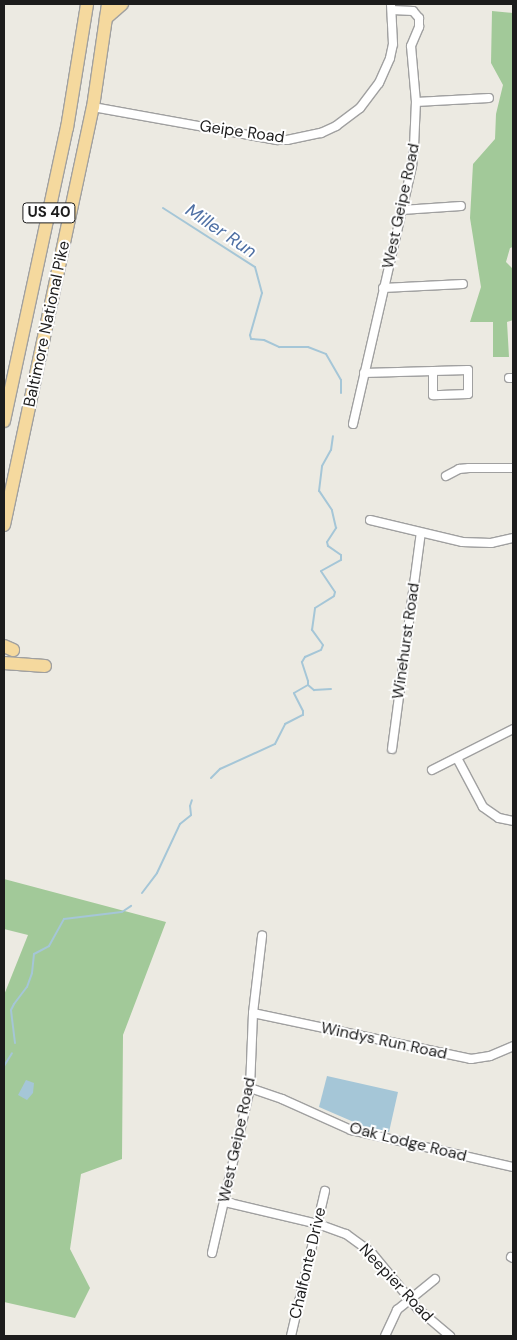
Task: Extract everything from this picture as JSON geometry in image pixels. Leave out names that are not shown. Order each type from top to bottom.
[{"type":"main road","name":"Baltimore National Pike","points":[[4,420],[66,128],[87,4]]},
{"type":"main road","name":"Baltimore National Pike","points":[[4,525],[93,107],[108,4]]},
{"type":"main road","points":[[106,18],[122,4]]},
{"type":"main road","points":[[4,663],[45,666]]},
{"type":"street","name":"West Geipe Road","points":[[353,424],[412,166],[416,102],[411,46],[419,27],[419,18],[413,11],[392,7]]},
{"type":"street","name":"Geipe Road","points":[[93,107],[277,140],[287,140],[321,133],[336,126],[355,113],[371,96],[379,83],[390,58],[393,44],[392,7]]},
{"type":"street","points":[[416,102],[489,98]]},
{"type":"street","points":[[402,210],[461,206]]},
{"type":"street","points":[[383,288],[463,284]]},
{"type":"street","points":[[364,373],[433,371],[468,370],[468,394],[433,395],[433,371]]},
{"type":"street","points":[[446,476],[460,469],[513,468]]},
{"type":"street","points":[[370,520],[478,544],[513,538]]},
{"type":"street","name":"Winehurst Road","points":[[392,749],[422,533]]},
{"type":"street","points":[[432,770],[513,729]]},
{"type":"street","points":[[457,758],[484,807],[499,818],[513,821]]},
{"type":"street","name":"West Geipe Road","points":[[212,1253],[250,1088],[253,1013],[262,936]]},
{"type":"street","name":"Windys Run Road","points":[[253,1013],[471,1058],[490,1056],[513,1046]]},
{"type":"street","name":"Oak Lodge Road","points":[[250,1088],[282,1099],[351,1130],[513,1167]]},
{"type":"street","name":"Chalfonte Drive","points":[[291,1336],[325,1191]]},
{"type":"street","name":"Neepier Road","points":[[224,1202],[332,1228],[360,1243],[429,1320],[450,1336]]},
{"type":"street","points":[[386,1336],[391,1320],[397,1310],[409,1298],[435,1279]]},
{"type":"green space","points":[[492,11],[513,13],[513,247],[510,248],[506,262],[513,269],[513,320],[507,322],[509,357],[493,357],[493,322],[470,322],[481,287],[470,218],[473,164],[495,139],[496,114],[503,85],[491,63]]},
{"type":"green space","points":[[4,879],[166,922],[123,1035],[122,1159],[81,1174],[70,1249],[90,1288],[75,1318],[4,1302],[4,995],[28,935],[4,929]]},
{"type":"water","points":[[327,1076],[398,1092],[389,1132],[363,1126],[319,1107]]},
{"type":"water","points":[[26,1080],[34,1083],[33,1093],[27,1100],[18,1095]]},
{"type":"waterway","name":"Miller Run","points":[[163,208],[255,267],[262,293],[250,335],[251,339],[264,340],[279,347],[308,347],[326,354],[341,380],[341,393]]},
{"type":"waterway","name":"Miller Run","points":[[211,778],[220,769],[275,744],[285,724],[303,715],[303,711],[294,693],[308,685],[302,662],[305,657],[321,650],[323,645],[312,630],[315,608],[334,596],[335,592],[321,571],[341,560],[341,555],[328,546],[327,542],[336,528],[332,510],[319,491],[322,466],[331,450],[333,436]]},
{"type":"waterway","points":[[308,685],[314,690],[331,689]]},
{"type":"waterway","name":"Miller Run","points":[[142,893],[157,873],[180,824],[191,815],[190,806],[192,800]]},
{"type":"waterway","name":"Miller Run","points":[[15,1043],[11,1010],[27,987],[32,973],[34,954],[49,946],[64,919],[122,912],[131,906]]},
{"type":"waterway","name":"Miller Run","points":[[4,1066],[12,1053]]}]
